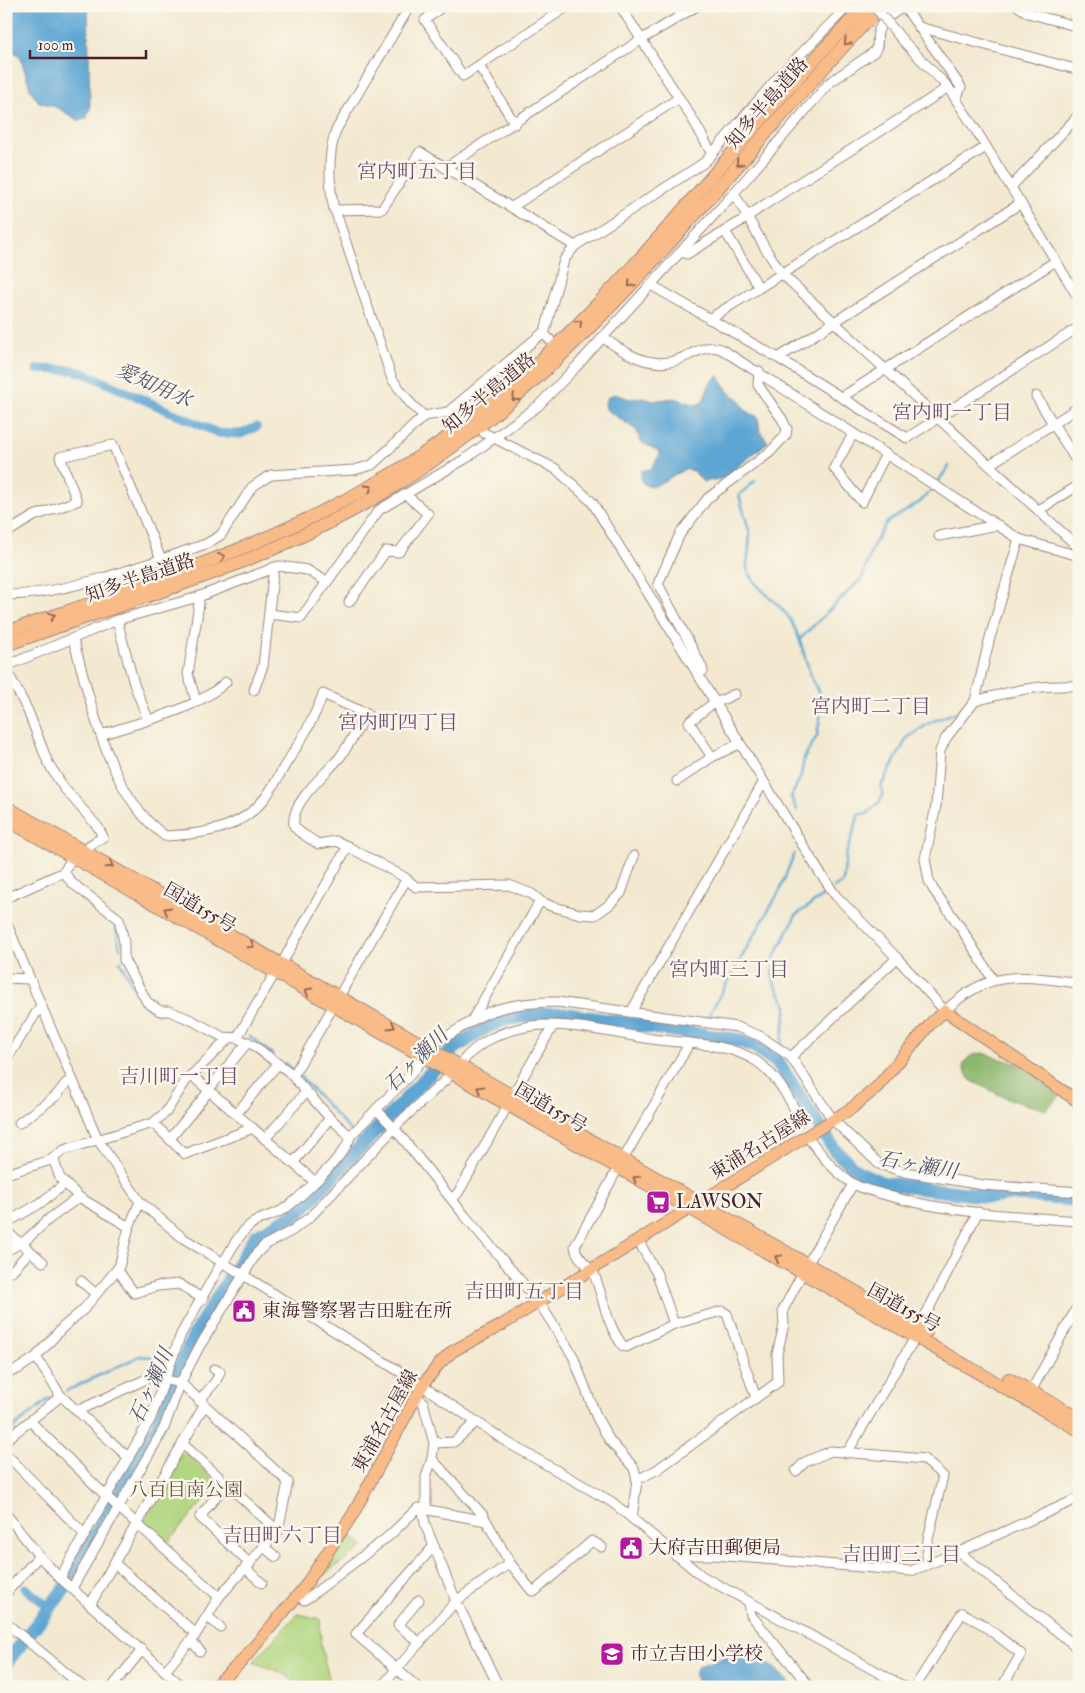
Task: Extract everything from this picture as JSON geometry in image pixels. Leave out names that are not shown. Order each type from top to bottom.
[{"type":"highway","name":"知多半島道路","points":[[6,632],[195,567],[264,540],[349,500],[435,446],[474,417],[524,374],[594,308],[865,6]]},
{"type":"highway","name":"知多半島道路","points":[[6,645],[209,574],[270,550],[355,510],[442,455],[512,401],[603,314],[660,254],[814,78],[881,6]]},
{"type":"highway","name":"国道155号","points":[[6,807],[87,852],[279,968]]},
{"type":"highway","name":"国道155号","points":[[6,818],[279,968],[806,1268],[917,1332],[1079,1430]]},
{"type":"highway","name":"国道155号","points":[[917,1332],[1079,1418]]},
{"type":"main road","points":[[945,1011],[1079,1102]]},
{"type":"main road","name":"東浦名古屋線","points":[[214,1687],[241,1662],[298,1595],[353,1514],[419,1391],[439,1364],[453,1351],[500,1326],[832,1121],[877,1087],[932,1022],[945,1011]]},
{"type":"street","points":[[410,6],[336,130],[330,152],[330,188],[392,379],[411,404],[424,416]]},
{"type":"street","points":[[443,6],[425,20],[463,76],[568,6]]},
{"type":"street","points":[[620,6],[679,98],[712,154]]},
{"type":"street","points":[[446,168],[697,6]]},
{"type":"street","points":[[6,595],[26,594],[70,586],[206,544],[220,535],[252,488],[271,475],[354,470],[372,465],[424,416],[448,412],[545,331],[564,260],[575,246],[706,162],[779,76],[848,6]]},
{"type":"street","points":[[874,6],[905,43],[948,87],[1012,187],[1079,299]]},
{"type":"street","points":[[269,614],[301,618],[379,510],[497,438],[538,406],[681,252],[829,83],[876,49],[878,32],[890,15],[904,6],[961,87],[956,100]]},
{"type":"street","points":[[1018,6],[1028,13],[1079,27]]},
{"type":"street","points":[[919,27],[1079,70]]},
{"type":"street","points":[[478,66],[515,124]]},
{"type":"street","points":[[681,252],[687,254],[725,231],[794,184],[886,129],[948,87]]},
{"type":"street","points":[[512,207],[679,98]]},
{"type":"street","points":[[1012,187],[1079,115]]},
{"type":"street","points":[[708,319],[986,147]]},
{"type":"street","points":[[336,210],[382,209],[420,152],[575,246]]},
{"type":"street","points":[[734,193],[782,274],[1079,548]]},
{"type":"street","points":[[778,358],[835,324],[1021,203]]},
{"type":"street","points":[[725,231],[759,288]]},
{"type":"street","points":[[842,397],[1056,261]]},
{"type":"street","points":[[650,284],[778,358],[907,438],[1079,327]]},
{"type":"street","points":[[543,333],[550,340]]},
{"type":"street","points":[[602,338],[634,358],[658,362],[670,362],[707,348],[717,348],[759,372],[853,434],[1020,539],[1079,556]]},
{"type":"street","points":[[569,360],[576,367]]},
{"type":"street","points":[[698,675],[703,671],[701,665],[658,584],[680,534],[708,498],[769,453],[786,435],[786,425],[758,385],[759,372]]},
{"type":"street","points":[[1036,396],[1079,465]]},
{"type":"street","points":[[989,465],[1079,407]]},
{"type":"street","points":[[448,412],[456,419]]},
{"type":"street","points":[[484,433],[556,469],[592,502],[763,783],[836,896],[897,958],[945,1011],[961,995],[993,980],[1027,977],[1079,983]]},
{"type":"street","points":[[853,434],[834,468],[862,502],[886,454]]},
{"type":"street","points":[[6,519],[9,532],[34,516],[76,501],[60,457],[113,445],[161,559]]},
{"type":"street","points":[[1039,510],[1079,485]]},
{"type":"street","points":[[349,602],[386,551],[399,552],[428,514],[405,494]]},
{"type":"street","points":[[939,536],[998,525]]},
{"type":"street","points":[[993,980],[961,928],[933,889],[926,870],[925,859],[936,806],[942,746],[975,701],[989,641],[1020,539]]},
{"type":"street","points":[[87,852],[90,845],[103,837],[98,828],[57,778],[48,763],[28,711],[6,668],[117,620],[198,597],[274,567],[307,570],[327,582]]},
{"type":"street","points":[[254,690],[263,666],[274,567]]},
{"type":"street","points":[[196,701],[188,674],[198,597]]},
{"type":"street","points":[[117,620],[134,684],[148,719]]},
{"type":"street","points":[[73,639],[101,735],[121,785],[152,827],[165,836],[199,834],[231,825],[250,814],[266,798],[297,748],[323,694],[367,714],[338,759],[314,783],[299,806],[294,823],[296,828],[318,844],[336,841],[348,846],[421,888],[509,885],[532,894],[540,901],[566,911],[595,915],[621,893],[634,856]]},
{"type":"street","points":[[101,735],[196,701],[216,691],[226,682]]},
{"type":"street","points":[[975,701],[1025,688],[1054,685],[1079,686]]},
{"type":"street","points":[[712,757],[689,722],[715,703],[735,694]]},
{"type":"street","points":[[677,781],[712,757],[739,744]]},
{"type":"street","points":[[631,1012],[763,783]]},
{"type":"street","points":[[6,1174],[36,1166],[64,1150],[153,1122],[166,1112],[191,1075],[233,1039],[279,968],[348,846]]},
{"type":"street","points":[[6,898],[64,872],[73,856]]},
{"type":"street","points":[[64,872],[72,883],[119,919],[124,942],[124,960],[147,1002],[160,1010],[169,1011],[191,1020],[212,1033],[248,1042],[293,1076],[330,1118],[350,1136]]},
{"type":"street","points":[[293,1076],[406,880]]},
{"type":"street","points":[[471,1022],[540,901]]},
{"type":"street","points":[[6,922],[40,1007],[98,1140],[140,1202],[170,1229],[419,1391],[476,1422],[551,1468],[612,1502],[702,1576],[905,1687]]},
{"type":"street","points":[[791,1057],[897,958]]},
{"type":"street","points":[[6,978],[29,979]]},
{"type":"street","points":[[60,1578],[150,1418],[182,1334],[222,1262],[239,1237],[250,1225],[283,1210],[314,1181],[347,1146],[350,1136],[429,1054],[435,1043],[471,1022],[499,1010],[540,1002],[557,1002],[737,1027],[760,1036],[791,1057],[832,1121],[879,1164],[905,1172],[983,1185],[1079,1192]]},
{"type":"street","points":[[6,1060],[40,1007]]},
{"type":"street","points":[[452,1200],[458,1193],[553,1026]]},
{"type":"street","points":[[72,1588],[164,1428],[180,1384],[207,1332],[260,1249],[308,1219],[395,1129],[485,1041],[528,1027],[553,1026],[730,1050],[756,1061],[777,1080],[801,1122]]},
{"type":"street","points":[[170,1140],[248,1042]]},
{"type":"street","points":[[689,1044],[575,1246],[577,1254],[593,1272],[613,1333],[622,1346],[674,1324],[722,1310],[728,1314],[756,1398]]},
{"type":"street","points":[[236,1114],[277,1065]]},
{"type":"street","points":[[191,1075],[314,1181]]},
{"type":"street","points":[[20,1123],[56,1096],[66,1083],[72,1081]]},
{"type":"street","points":[[265,1139],[306,1092]]},
{"type":"street","points":[[376,1110],[395,1129],[452,1200],[538,1301],[573,1356],[597,1418],[610,1441],[634,1468],[637,1480],[632,1518]]},
{"type":"street","points":[[293,1163],[330,1118]]},
{"type":"street","points":[[153,1122],[185,1154],[253,1128]]},
{"type":"street","points":[[808,1136],[833,1166],[853,1184],[916,1203],[978,1212],[1079,1221]]},
{"type":"street","points":[[53,1158],[63,1182],[79,1197],[129,1227]]},
{"type":"street","points":[[637,1480],[658,1469],[778,1382],[777,1354],[784,1325],[783,1310],[853,1184]]},
{"type":"street","points":[[6,1223],[38,1204],[61,1187]]},
{"type":"street","points":[[6,1251],[20,1243],[79,1197]]},
{"type":"street","points":[[6,1373],[18,1369],[36,1357],[117,1269],[129,1227],[140,1202]]},
{"type":"street","points":[[847,1453],[917,1332],[978,1212]]},
{"type":"street","points":[[6,1231],[43,1262]]},
{"type":"street","points":[[638,1240],[657,1274],[674,1324]]},
{"type":"street","points":[[11,1272],[30,1251]]},
{"type":"street","points":[[117,1269],[134,1293],[158,1286],[179,1284],[202,1299]]},
{"type":"street","points":[[81,1281],[96,1294]]},
{"type":"street","points":[[1031,1391],[1079,1304]]},
{"type":"street","points":[[36,1357],[61,1396],[129,1458]]},
{"type":"street","points":[[90,1605],[183,1444],[201,1403],[220,1372],[214,1369]]},
{"type":"street","points":[[77,1411],[153,1376],[180,1384],[288,1482],[278,1531],[219,1597],[193,1637],[165,1671]]},
{"type":"street","points":[[419,1391],[434,1443],[432,1459],[426,1477],[425,1524],[456,1601],[499,1687]]},
{"type":"street","points":[[6,1440],[61,1396]]},
{"type":"street","points":[[30,1421],[107,1497],[219,1597]]},
{"type":"street","points":[[434,1443],[454,1442],[476,1422]]},
{"type":"street","points":[[183,1444],[278,1531]]},
{"type":"street","points":[[796,1471],[805,1462],[830,1451],[924,1459],[943,1476],[928,1539],[928,1565]]},
{"type":"street","points":[[6,1454],[85,1535]]},
{"type":"street","points":[[432,1459],[486,1520],[510,1563],[532,1591],[535,1591],[592,1540],[602,1547]]},
{"type":"street","points":[[226,1484],[200,1517],[262,1583]]},
{"type":"street","points":[[675,1555],[714,1556],[911,1571],[960,1552],[1079,1498]]},
{"type":"street","points":[[298,1595],[304,1600],[312,1595],[389,1536],[418,1508],[486,1520]]},
{"type":"street","points":[[6,1514],[39,1556],[60,1578],[183,1687]]},
{"type":"street","points":[[417,1687],[356,1634],[434,1546]]},
{"type":"street","points":[[264,1547],[276,1557]]},
{"type":"street","points":[[960,1552],[1079,1649]]},
{"type":"street","points":[[6,1593],[39,1556]]},
{"type":"street","points":[[382,1687],[456,1601],[510,1563]]},
{"type":"street","points":[[115,1564],[193,1637],[200,1651]]},
{"type":"street","points":[[420,1600],[398,1625],[420,1643]]},
{"type":"street","points":[[749,1603],[751,1614],[810,1687]]},
{"type":"street","points":[[915,1687],[962,1612],[982,1624],[1005,1644],[1021,1654],[1002,1687]]},
{"type":"street","points":[[207,1616],[220,1627]]},
{"type":"street","points":[[6,1623],[83,1687]]},
{"type":"street","points":[[112,1687],[142,1650]]},
{"type":"green space","points":[[983,1053],[1023,1066],[1055,1084],[1060,1096],[1046,1110],[1008,1099],[970,1080],[963,1067],[966,1060],[975,1054]]},
{"type":"green space","name":"八百目南公園","points":[[185,1452],[218,1484],[167,1543],[144,1524],[144,1520],[181,1454]]},
{"type":"green space","points":[[346,1532],[364,1546],[307,1587]]},
{"type":"green space","points":[[298,1614],[320,1619],[321,1646],[331,1687],[304,1687],[280,1672],[253,1662]]},
{"type":"water","points":[[6,6],[96,6],[88,11],[90,109],[86,119],[78,120],[56,107],[39,102],[31,91],[20,56],[6,47]]},
{"type":"water","points":[[718,375],[729,393],[738,398],[745,410],[758,417],[760,431],[768,442],[724,478],[703,482],[694,471],[685,469],[655,486],[645,485],[641,481],[641,471],[651,469],[660,454],[659,451],[641,442],[636,430],[606,409],[605,403],[608,397],[614,394],[630,399],[643,398],[653,401],[674,398],[696,405],[703,402],[710,383]]},
{"type":"water","points":[[741,1651],[749,1652],[763,1659],[776,1669],[793,1687],[699,1687],[695,1674],[698,1666]]},
{"type":"waterway","name":"愛知用水","points":[[37,369],[73,370],[84,373],[218,433],[241,434],[256,427]]},
{"type":"waterway","points":[[937,483],[949,466]]},
{"type":"waterway","points":[[755,481],[739,495],[750,534],[747,568],[755,583],[780,607],[791,621],[800,640],[813,680],[823,698],[817,736],[804,758],[801,776],[791,797],[797,810]]},
{"type":"waterway","points":[[800,639],[862,578],[874,544],[886,523],[920,502],[933,488]]},
{"type":"waterway","points":[[834,888],[843,882],[846,855],[859,814],[867,814],[880,802],[882,795],[881,786],[907,738],[931,722],[959,711]]},
{"type":"waterway","points":[[706,1020],[780,890],[794,854]]},
{"type":"waterway","points":[[778,1063],[787,1006],[775,985],[772,974],[774,958],[796,915],[830,891]]},
{"type":"waterway","points":[[114,919],[120,948]]},
{"type":"waterway","points":[[120,961],[142,1003],[158,1014]]},
{"type":"waterway","name":"石ヶ瀬川","points":[[6,1663],[65,1588],[158,1425],[175,1378],[197,1330],[256,1236],[299,1212],[453,1049],[488,1026],[505,1019],[537,1014],[564,1014],[737,1040],[756,1047],[778,1063],[834,1149],[856,1171],[882,1183],[993,1197],[1012,1194],[1079,1200]]},
{"type":"waterway","points":[[702,1034],[704,1025]]},
{"type":"waterway","points":[[202,1031],[217,1040]]},
{"type":"waterway","points":[[249,1036],[272,1054]]},
{"type":"waterway","points":[[284,1063],[294,1070]]},
{"type":"waterway","points":[[298,1074],[362,1143]]},
{"type":"waterway","points":[[66,1391],[140,1356],[162,1358]]},
{"type":"waterway","points":[[176,1361],[183,1362]]},
{"type":"waterway","points":[[7,1433],[50,1398]]},
{"type":"waterway","points":[[25,1588],[50,1608]]},
{"type":"place","name":"LAWSON","points":[[658,1202]]},
{"type":"place","name":"東海警察署吉田駐在所","points":[[244,1311]]},
{"type":"place","name":"大府吉田郵便局","points":[[631,1548]]},
{"type":"place","name":"市立吉田小学校","points":[[612,1654]]},
{"type":"district","name":"宮内町五丁目","points":[[417,171]]},
{"type":"district","name":"宮内町一丁目","points":[[952,412]]},
{"type":"district","name":"宮内町二丁目","points":[[871,706]]},
{"type":"district","name":"宮内町四丁目","points":[[398,722]]},
{"type":"district","name":"宮内町三丁目","points":[[729,969]]},
{"type":"district","name":"吉川町一丁目","points":[[179,1076]]},
{"type":"district","name":"吉田町五丁目","points":[[524,1291]]},
{"type":"district","name":"吉田町六丁目","points":[[282,1535]]},
{"type":"district","name":"吉田町三丁目","points":[[901,1554]]}]
